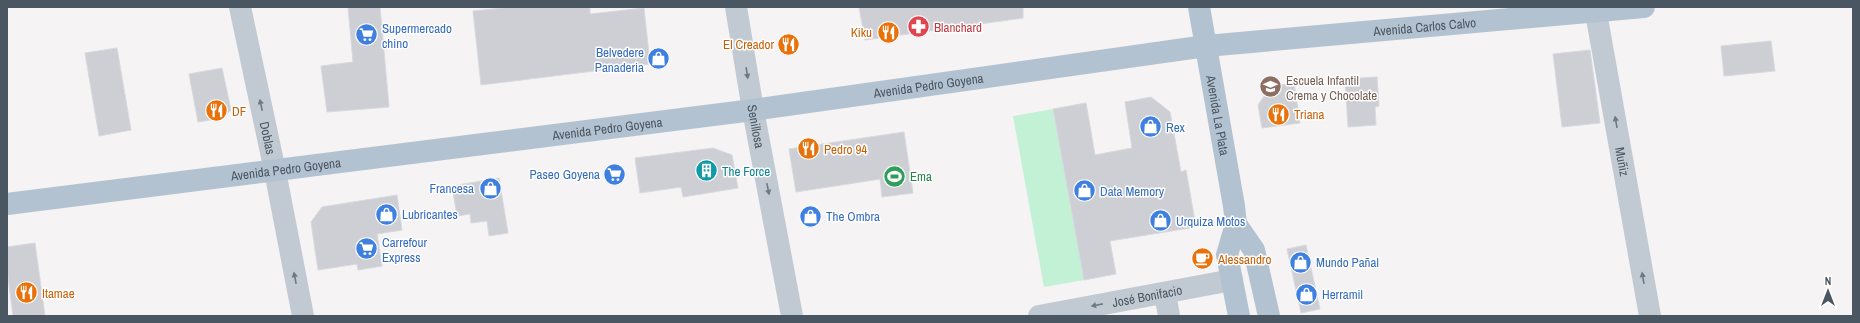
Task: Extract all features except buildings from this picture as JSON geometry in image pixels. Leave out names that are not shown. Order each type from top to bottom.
[{"type":"main road","name":"Avenida La Plata","points":[[1199,7],[1236,224],[1254,250],[1269,316]]},
{"type":"main road","name":"Avenida Carlos Calvo","points":[[1206,46],[1596,9],[1644,7]]},
{"type":"main road","name":"Avenida Pedro Goyena","points":[[7,204],[753,110],[1206,46]]},
{"type":"main road","name":"Avenida La Plata","points":[[1236,224],[1227,255],[1239,316]]},
{"type":"main road","points":[[1232,280],[1243,278],[1250,286],[1258,316]]},
{"type":"street","name":"Doblas","points":[[240,7],[275,171],[302,316]]},
{"type":"street","name":"Senillosa","points":[[736,7],[753,110],[792,316]]},
{"type":"street","name":"Muñiz","points":[[1596,9],[1650,316]]},
{"type":"street","name":"José Bonifacio","points":[[1039,316],[1232,280]]},
{"type":"street","points":[[1165,293],[1169,316]]},
{"type":"green space","points":[[1053,109],[1084,280],[1044,287],[1013,116]]},
{"type":"place","name":"Blanchard","points":[[918,27]]},
{"type":"place","name":"Kiku","points":[[888,32]]},
{"type":"place","name":"Supermercado chino","points":[[366,35]]},
{"type":"place","name":"El Creador","points":[[789,44]]},
{"type":"place","name":"Belvedere Panaderia","points":[[659,59]]},
{"type":"place","name":"Escuela Infantil Crema y Chocolate","points":[[1270,87]]},
{"type":"place","name":"DF","points":[[217,111]]},
{"type":"place","name":"Triana","points":[[1279,114]]},
{"type":"place","name":"Rex","points":[[1151,127]]},
{"type":"place","name":"Pedro 94","points":[[809,149]]},
{"type":"place","name":"The Force","points":[[707,171]]},
{"type":"place","name":"Paseo Goyena","points":[[615,174]]},
{"type":"place","name":"Ema","points":[[895,176]]},
{"type":"place","name":"Francesa","points":[[490,188]]},
{"type":"place","name":"Data Memory","points":[[1085,191]]},
{"type":"place","name":"Lubricantes","points":[[387,214]]},
{"type":"place","name":"The Ombra","points":[[811,216]]},
{"type":"place","name":"Urquiza Motos","points":[[1160,221]]},
{"type":"place","name":"Carrefour Express","points":[[367,249]]},
{"type":"place","name":"Alessandro","points":[[1203,259]]},
{"type":"place","name":"Mundo Pañal","points":[[1300,262]]},
{"type":"place","name":"Itamae","points":[[26,293]]},
{"type":"place","name":"Herramil","points":[[1306,294]]}]
